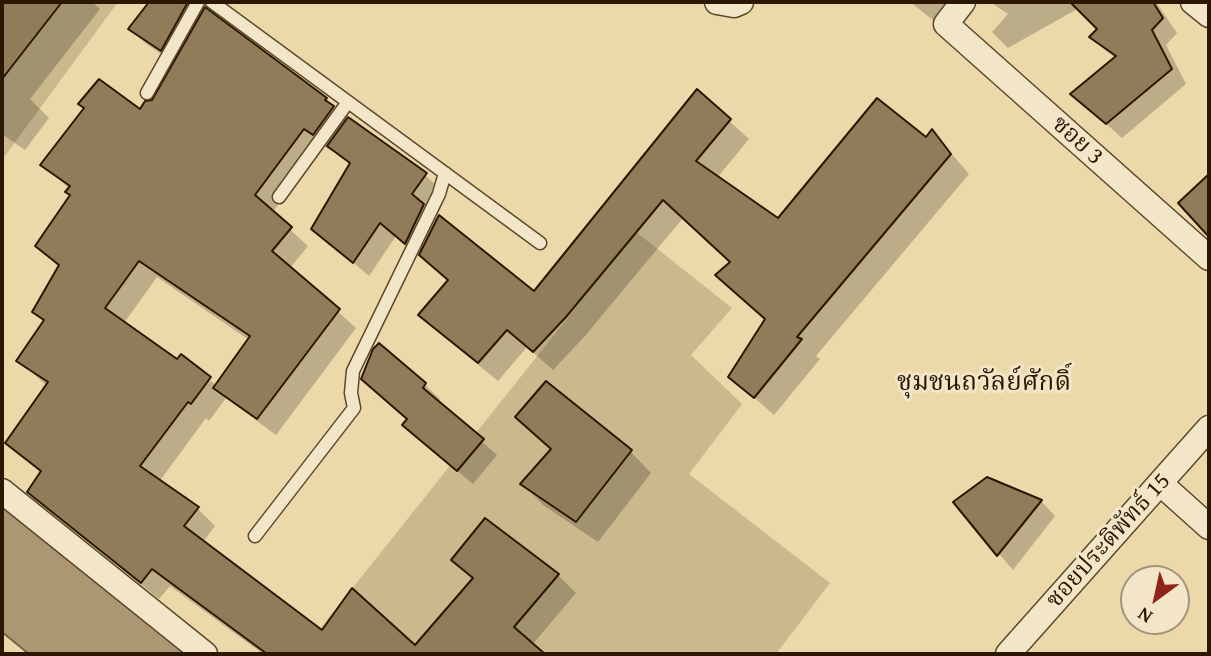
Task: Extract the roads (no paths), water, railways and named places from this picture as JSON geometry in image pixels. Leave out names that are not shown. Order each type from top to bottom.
[{"type":"street","points":[[717,2],[734,5],[741,2]]},
{"type":"street","name":"ซอย 3","points":[[963,2],[946,24],[1209,258]]},
{"type":"street","points":[[1193,2],[1209,16]]},
{"type":"street","name":"ซอยประดิพัทธ์ 15","points":[[1008,654],[1209,428]]},
{"type":"street","points":[[1161,484],[1209,527]]},
{"type":"street","points":[[2,491],[205,654]]},
{"type":"lane","points":[[147,93],[198,2]]},
{"type":"lane","points":[[212,2],[540,243]]},
{"type":"lane","points":[[279,197],[348,102]]},
{"type":"lane","points":[[255,536],[354,408],[351,393],[352,371],[435,203],[444,173]]},
{"type":"district","name":"ชุมชนถวัลย์ศักดิ์","points":[[984,383]]}]
